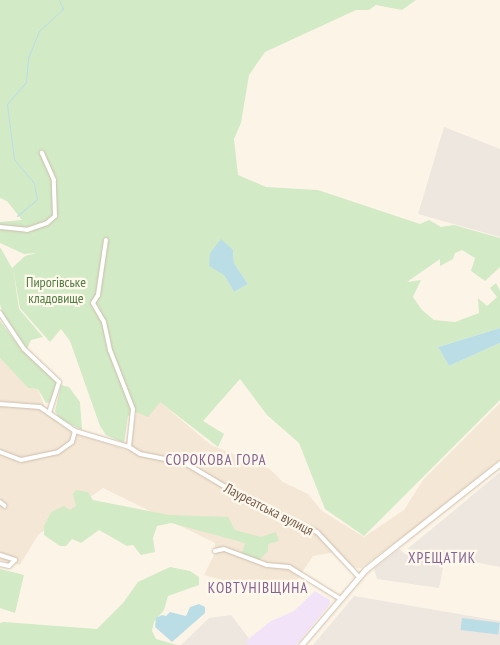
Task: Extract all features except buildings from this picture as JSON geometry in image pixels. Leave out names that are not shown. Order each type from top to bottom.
[{"type":"street","points":[[0,227],[27,230],[47,223],[55,216],[54,180],[42,153]]},
{"type":"street","points":[[106,240],[98,295],[93,303],[104,322],[110,350],[133,409],[129,447]]},
{"type":"street","points":[[0,313],[24,349],[59,382],[49,412]]},
{"type":"street","name":"Лауреатська вулиця","points":[[0,404],[33,405],[49,412],[75,431],[129,447],[140,454],[185,463],[254,504],[316,532],[358,576]]},
{"type":"street","points":[[0,452],[21,460],[58,452],[72,442],[75,431]]},
{"type":"street","points":[[301,645],[358,576],[500,462]]},
{"type":"street","points":[[0,502],[5,506]]},
{"type":"street","points":[[215,551],[224,549],[267,565],[289,567],[339,598]]},
{"type":"street","points":[[0,555],[16,560],[9,566],[0,564]]},
{"type":"shaded area","points":[[444,127],[500,149],[500,237],[418,214]]},
{"type":"shaded area","points":[[0,358],[28,388],[38,389],[47,413],[73,433],[130,451],[136,412],[160,402],[211,445],[270,469],[283,482],[308,494],[322,511],[364,537],[404,510],[423,480],[500,403],[500,459],[440,509],[361,568],[356,568],[335,552],[313,556],[293,586],[229,582],[204,575],[214,555],[215,543],[103,488],[38,535],[20,565],[0,560]]},
{"type":"shaded area","points":[[500,472],[500,567],[407,549],[439,523]]},
{"type":"shaded area","points":[[399,549],[405,554],[444,563],[439,588],[377,579],[374,569]]},
{"type":"shaded area","points":[[315,591],[330,600],[330,604],[296,645],[249,645],[246,641],[271,621],[294,611]]},
{"type":"shaded area","points":[[354,596],[500,621],[500,645],[313,645]]},
{"type":"shaded area","points":[[231,615],[254,645],[181,645],[209,618]]},
{"type":"green space","name":"Пирогівське кладовище","points":[[0,0],[416,0],[402,10],[376,5],[369,10],[356,10],[265,52],[249,75],[241,123],[234,139],[238,175],[266,187],[318,190],[420,224],[429,220],[441,227],[454,225],[500,238],[500,267],[485,281],[471,271],[475,258],[462,250],[455,253],[453,259],[440,266],[440,259],[407,282],[421,280],[413,297],[422,310],[434,320],[455,322],[479,313],[478,298],[487,306],[497,297],[490,288],[496,283],[500,291],[500,328],[438,347],[449,366],[500,343],[500,400],[364,536],[325,509],[299,443],[267,415],[240,379],[203,421],[224,434],[218,447],[160,402],[148,417],[136,412],[128,416],[124,443],[106,435],[100,426],[70,341],[61,329],[50,342],[20,308],[13,268],[19,309],[43,337],[31,340],[27,349],[4,319],[0,304],[0,247],[12,268],[25,256],[37,253],[24,254],[0,243],[0,222],[22,220],[7,201],[0,198]],"holes":[[[233,250],[234,263],[248,284],[234,292],[224,275]]]},
{"type":"green space","points":[[0,321],[19,346],[57,381],[50,402],[46,403],[38,389],[28,388],[0,358]]},
{"type":"green space","points":[[61,385],[69,387],[80,402],[82,430],[60,419],[55,411]]},
{"type":"green space","points":[[76,490],[88,492],[93,500],[169,515],[228,517],[235,530],[261,537],[276,532],[279,541],[268,544],[268,551],[259,560],[242,554],[245,543],[171,523],[157,526],[153,538],[155,552],[141,555],[133,545],[127,546],[99,530],[81,543],[72,539],[66,546],[60,546],[44,535],[44,526],[51,512],[64,506],[70,510],[76,506],[73,494]]},
{"type":"green space","points":[[170,567],[190,571],[199,577],[199,585],[168,596],[164,610],[154,622],[152,631],[156,639],[177,645],[0,645],[0,623],[4,622],[97,629],[123,603],[138,582]]},
{"type":"green space","points":[[0,569],[24,575],[15,613],[0,608]]},
{"type":"water","points":[[221,239],[233,250],[234,263],[248,284],[234,292],[224,275],[209,266],[210,253]]},
{"type":"water","points":[[500,328],[500,343],[449,366],[438,347]]},
{"type":"water","points":[[199,604],[205,607],[205,613],[172,642],[155,627],[156,618],[162,615],[166,616],[170,612],[186,616],[190,607]]},
{"type":"water","points":[[462,618],[500,623],[498,635],[461,630]]},
{"type":"waterway","points":[[17,216],[37,199],[34,183],[14,159],[7,104],[26,82],[28,58],[39,31],[63,9],[59,0]]},
{"type":"district","name":"СОРОКОВА ГОРА","points":[[216,460]]},
{"type":"district","name":"ХРЕЩАТИК","points":[[442,558]]},
{"type":"district","name":"КОВТУНІВЩИНА","points":[[258,588]]}]
